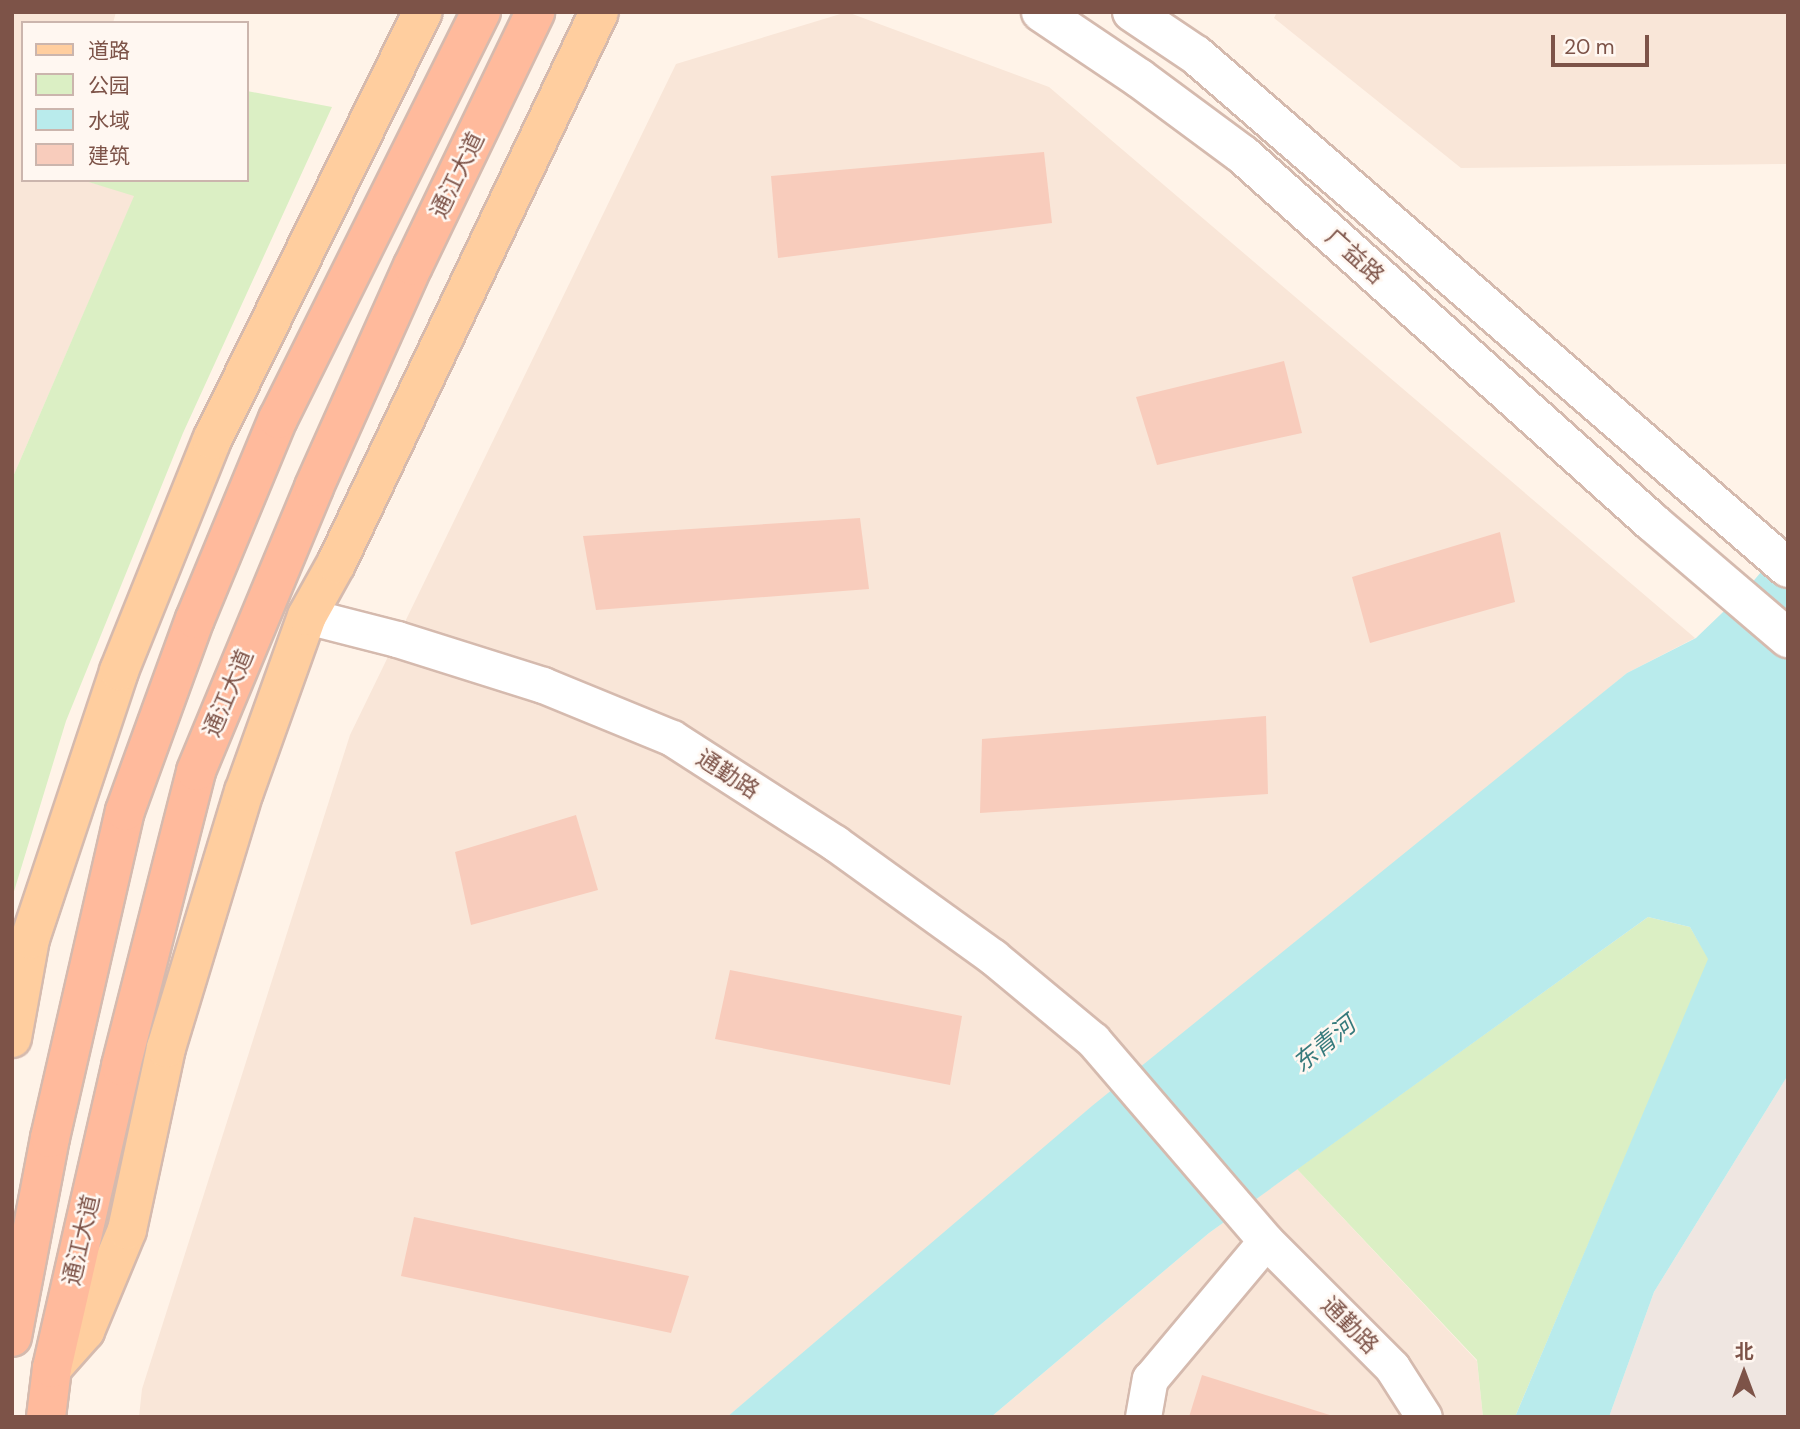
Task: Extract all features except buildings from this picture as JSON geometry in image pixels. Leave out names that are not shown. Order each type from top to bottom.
[{"type":"highway","name":"通江大道","points":[[12,1337],[43,1172],[125,811],[195,618],[278,419],[481,12]]},
{"type":"highway","name":"通江大道","points":[[46,1417],[52,1368],[121,1066],[196,771],[325,463],[413,266],[535,12]]},
{"type":"main road","points":[[12,1038],[30,939],[124,658],[212,440],[423,12]]},
{"type":"main road","points":[[52,1368],[85,1331],[127,1230],[166,1048],[244,792],[307,616],[335,564],[599,12]]},
{"type":"main road","name":"广益路","points":[[1041,12],[1139,78],[1243,155],[1653,522],[1788,638]]},
{"type":"main road","name":"广益路","points":[[1132,12],[1196,55],[1788,568]]},
{"type":"main road","points":[[12,1226],[43,1172]]},
{"type":"street","name":"通勤路","points":[[307,616],[397,639],[543,685],[671,738],[846,851],[993,957],[1093,1040],[1266,1241],[1392,1367],[1424,1417]]},
{"type":"street","points":[[1143,1417],[1150,1379],[1266,1241]]},
{"type":"shaded area","points":[[12,12],[116,12],[114,21],[21,21],[21,182],[89,182],[135,195],[12,479]]},
{"type":"shaded area","points":[[847,12],[1049,87],[1695,638],[1627,673],[727,1417],[139,1417],[142,1389],[350,735],[676,64]]},
{"type":"shaded area","points":[[1277,12],[1788,12],[1788,164],[1461,168],[1274,18]]},
{"type":"shaded area","points":[[1788,1075],[1788,1417],[1609,1417],[1654,1292]]},
{"type":"shaded area","points":[[1297,1169],[1477,1361],[1483,1417],[991,1417],[1209,1233]]},
{"type":"green space","points":[[248,91],[332,107],[183,433],[66,721],[12,898],[12,479],[134,196],[88,182],[248,182]]},
{"type":"green space","points":[[1648,917],[1690,927],[1709,959],[1515,1417],[1483,1417],[1477,1360],[1297,1169]]},
{"type":"water","name":"东青河","points":[[1788,540],[1788,1075],[1654,1292],[1609,1417],[1515,1417],[1708,959],[1690,927],[1648,917],[1209,1233],[991,1417],[727,1417],[1092,1106],[1627,673],[1696,638],[1745,591]]}]
